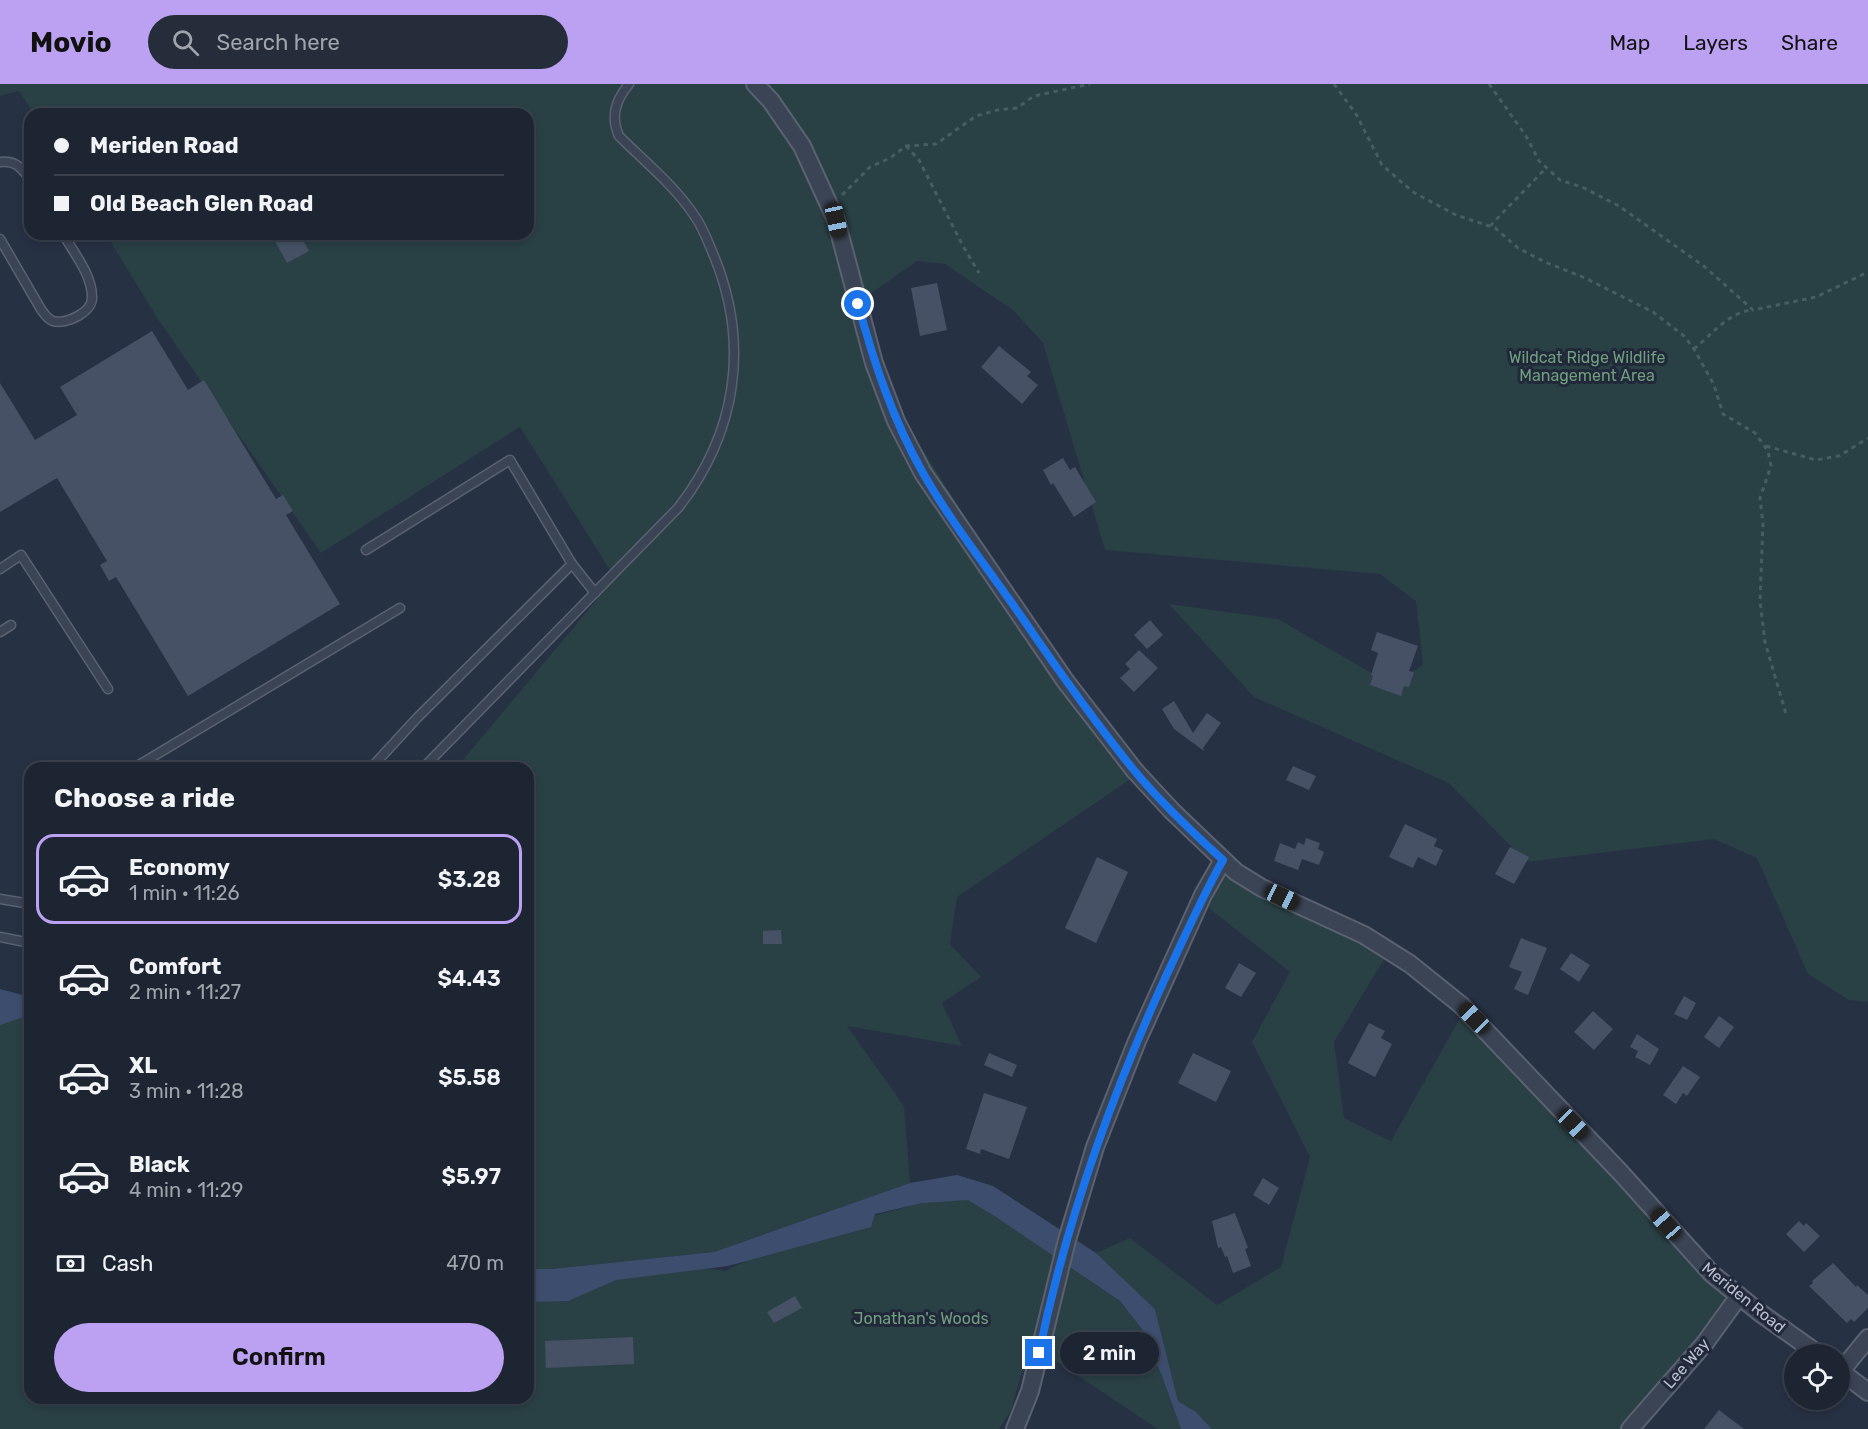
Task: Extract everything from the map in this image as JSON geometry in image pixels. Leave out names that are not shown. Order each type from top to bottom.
[{"type":"street","name":"Meriden Road","points":[[755,84],[771,102],[802,146],[836,220],[874,363],[896,421],[923,473],[1066,682],[1134,771],[1236,872],[1262,888],[1364,936],[1401,958],[1461,1005],[1620,1172],[1712,1274],[1738,1296],[1804,1344]]},
{"type":"street","points":[[1015,1429],[1030,1390],[1073,1218],[1095,1147],[1137,1041],[1203,895],[1223,860]]},
{"type":"street","name":"Lee Way","points":[[1630,1429],[1705,1343],[1738,1296]]},
{"type":"street","points":[[1850,1359],[1868,1338]]},
{"type":"street","points":[[1850,1378],[1868,1392]]},
{"type":"lane","points":[[429,762],[678,508],[693,490],[707,466],[724,426],[732,393],[734,362],[730,303],[721,273],[696,217],[682,198],[619,136],[614,126],[614,113],[620,96],[629,84]]},
{"type":"lane","points":[[0,162],[10,161],[19,165],[24,171]]},
{"type":"lane","points":[[0,239],[42,311],[48,319],[55,322],[76,317],[93,301],[92,289],[86,275],[66,240]]},
{"type":"lane","points":[[366,550],[510,460],[572,564],[595,592]]},
{"type":"lane","points":[[0,569],[21,555],[108,688]]},
{"type":"lane","points":[[376,762],[572,564]]},
{"type":"lane","points":[[144,762],[400,608]]},
{"type":"lane","points":[[0,632],[11,625]]},
{"type":"lane","points":[[0,899],[24,903]]},
{"type":"lane","points":[[0,937],[24,942]]},
{"type":"path","points":[[836,220],[840,196],[870,167],[890,158],[906,146],[936,144],[976,116],[1017,108],[1034,96],[1090,84]]},
{"type":"path","points":[[1334,84],[1356,114],[1382,165],[1413,192],[1456,215],[1490,226],[1518,248],[1653,312],[1684,336],[1694,349],[1714,386],[1723,414],[1755,433],[1764,445],[1768,451],[1771,466],[1760,498],[1763,523],[1760,601],[1765,642],[1786,714]]},
{"type":"path","points":[[1489,84],[1526,136],[1539,161],[1560,180],[1582,187],[1619,206],[1705,267],[1753,310]]},
{"type":"path","points":[[906,146],[919,160],[979,273]]},
{"type":"path","points":[[1490,226],[1546,168]]},
{"type":"path","points":[[1694,349],[1729,319],[1746,310],[1816,297],[1868,272]]},
{"type":"path","points":[[1764,445],[1816,460],[1839,456],[1868,438]]},
{"type":"green space","name":"Wildcat Ridge Wildlife Management Area","points":[[0,84],[1868,84],[1868,1002],[1849,1000],[1808,974],[1757,858],[1714,839],[1526,862],[1449,783],[1254,697],[1169,604],[1278,619],[1392,685],[1423,665],[1416,601],[1380,574],[1105,550],[1043,343],[1014,311],[945,264],[917,261],[860,301],[893,402],[1052,656],[1138,774],[957,897],[950,944],[981,977],[942,1003],[962,1046],[847,1026],[904,1106],[910,1183],[714,1252],[534,1269],[534,762],[461,762],[615,578],[520,427],[321,553],[157,318],[110,240],[534,240],[534,108],[30,108],[19,91],[0,96]]},
{"type":"green space","points":[[1225,865],[1389,951],[1334,1042],[1344,1118],[1391,1141],[1464,1011],[1746,1306],[1635,1429],[1212,1429],[1196,1412],[1178,1401],[1155,1309],[1096,1253],[1130,1238],[1217,1305],[1281,1267],[1310,1157],[1252,1042],[1290,972],[1201,902]]},
{"type":"green space","name":"Jonathan's Woods","points":[[24,1002],[24,1404],[534,1404],[534,1290],[682,1264],[725,1271],[796,1237],[943,1197],[995,1203],[1051,1254],[1120,1301],[1141,1328],[1162,1376],[1181,1429],[1158,1429],[1036,1348],[1021,1375],[1011,1410],[999,1429],[0,1429],[0,1008]]},
{"type":"water","points":[[0,989],[24,995],[24,1017],[0,1025]]},
{"type":"water","points":[[957,1175],[993,1186],[1096,1253],[1155,1309],[1178,1401],[1196,1412],[1212,1429],[1181,1429],[1162,1376],[1141,1328],[1120,1301],[968,1200],[922,1203],[875,1214],[871,1227],[728,1266],[616,1280],[568,1301],[534,1302],[534,1269],[714,1252],[910,1183]]},
{"type":"building","points":[[274,240],[303,240],[309,251],[287,263]]},
{"type":"building","points":[[937,283],[947,330],[920,336],[911,288]]},
{"type":"building","points":[[152,331],[188,390],[204,380],[276,499],[283,495],[293,511],[286,515],[340,604],[188,696],[116,577],[109,581],[100,565],[107,561],[57,478],[0,512],[0,383],[35,440],[77,415],[60,387]]},
{"type":"building","points":[[999,346],[1031,372],[1027,376],[1038,385],[1022,404],[981,367]]},
{"type":"building","points":[[1063,458],[1070,470],[1075,467],[1096,502],[1074,517],[1043,470]]},
{"type":"building","points":[[1150,620],[1163,635],[1147,649],[1134,635]]},
{"type":"building","points":[[1377,632],[1418,646],[1409,671],[1414,672],[1409,687],[1404,686],[1401,696],[1370,685],[1378,653],[1371,650]]},
{"type":"building","points":[[1139,650],[1158,668],[1134,692],[1120,678],[1130,669],[1125,664]]},
{"type":"building","points":[[1174,701],[1193,733],[1207,713],[1221,723],[1203,748],[1204,751],[1174,729],[1162,709]]},
{"type":"building","points":[[1293,766],[1316,776],[1309,790],[1286,780]]},
{"type":"building","points":[[1405,824],[1437,839],[1434,846],[1443,850],[1436,866],[1418,857],[1413,868],[1389,857]]},
{"type":"building","points":[[1306,838],[1320,843],[1318,849],[1324,852],[1319,865],[1302,859],[1298,870],[1274,861],[1280,843],[1295,849],[1298,842],[1304,845]]},
{"type":"building","points":[[1510,847],[1529,857],[1514,884],[1495,874]]},
{"type":"building","points":[[1097,857],[1128,872],[1096,943],[1065,928]]},
{"type":"building","points":[[781,930],[782,944],[763,944],[763,931]]},
{"type":"building","points":[[1521,938],[1547,948],[1528,995],[1514,989],[1522,972],[1509,967]]},
{"type":"building","points":[[1571,953],[1590,965],[1579,982],[1560,969]]},
{"type":"building","points":[[1239,963],[1256,973],[1241,997],[1225,988]]},
{"type":"building","points":[[1684,996],[1696,1003],[1687,1020],[1674,1014]]},
{"type":"building","points":[[1593,1011],[1613,1029],[1594,1050],[1574,1032]]},
{"type":"building","points":[[1719,1016],[1734,1027],[1719,1048],[1704,1037]]},
{"type":"building","points":[[1369,1023],[1385,1031],[1381,1038],[1392,1044],[1375,1077],[1348,1063]]},
{"type":"building","points":[[1637,1034],[1659,1049],[1650,1065],[1635,1057],[1638,1051],[1630,1047]]},
{"type":"building","points":[[989,1053],[1017,1065],[1012,1077],[984,1065]]},
{"type":"building","points":[[1193,1053],[1231,1071],[1216,1102],[1178,1083]]},
{"type":"building","points":[[1683,1066],[1700,1077],[1687,1096],[1683,1093],[1676,1104],[1663,1095]]},
{"type":"building","points":[[984,1093],[1027,1107],[1009,1159],[981,1149],[980,1154],[966,1149]]},
{"type":"building","points":[[1263,1178],[1279,1188],[1269,1205],[1253,1195]]},
{"type":"building","points":[[1235,1213],[1248,1248],[1245,1249],[1251,1266],[1233,1273],[1227,1256],[1225,1257],[1221,1247],[1218,1248],[1212,1221]]},
{"type":"building","points":[[1799,1221],[1804,1226],[1806,1223],[1820,1236],[1804,1252],[1786,1234]]},
{"type":"building","points":[[1833,1263],[1856,1287],[1857,1285],[1868,1295],[1868,1308],[1854,1322],[1851,1319],[1847,1323],[1809,1286]]},
{"type":"building","points":[[795,1296],[802,1308],[774,1323],[767,1312]]},
{"type":"building","points":[[633,1337],[634,1364],[546,1368],[545,1341]]},
{"type":"building","points":[[1719,1410],[1744,1429],[1704,1429]]},
{"type":"route","points":[[858,304],[874,363],[896,421],[923,473],[1066,682],[1134,771],[1223,860],[1203,895],[1137,1041],[1095,1147],[1066,1240],[1039,1353]]}]
